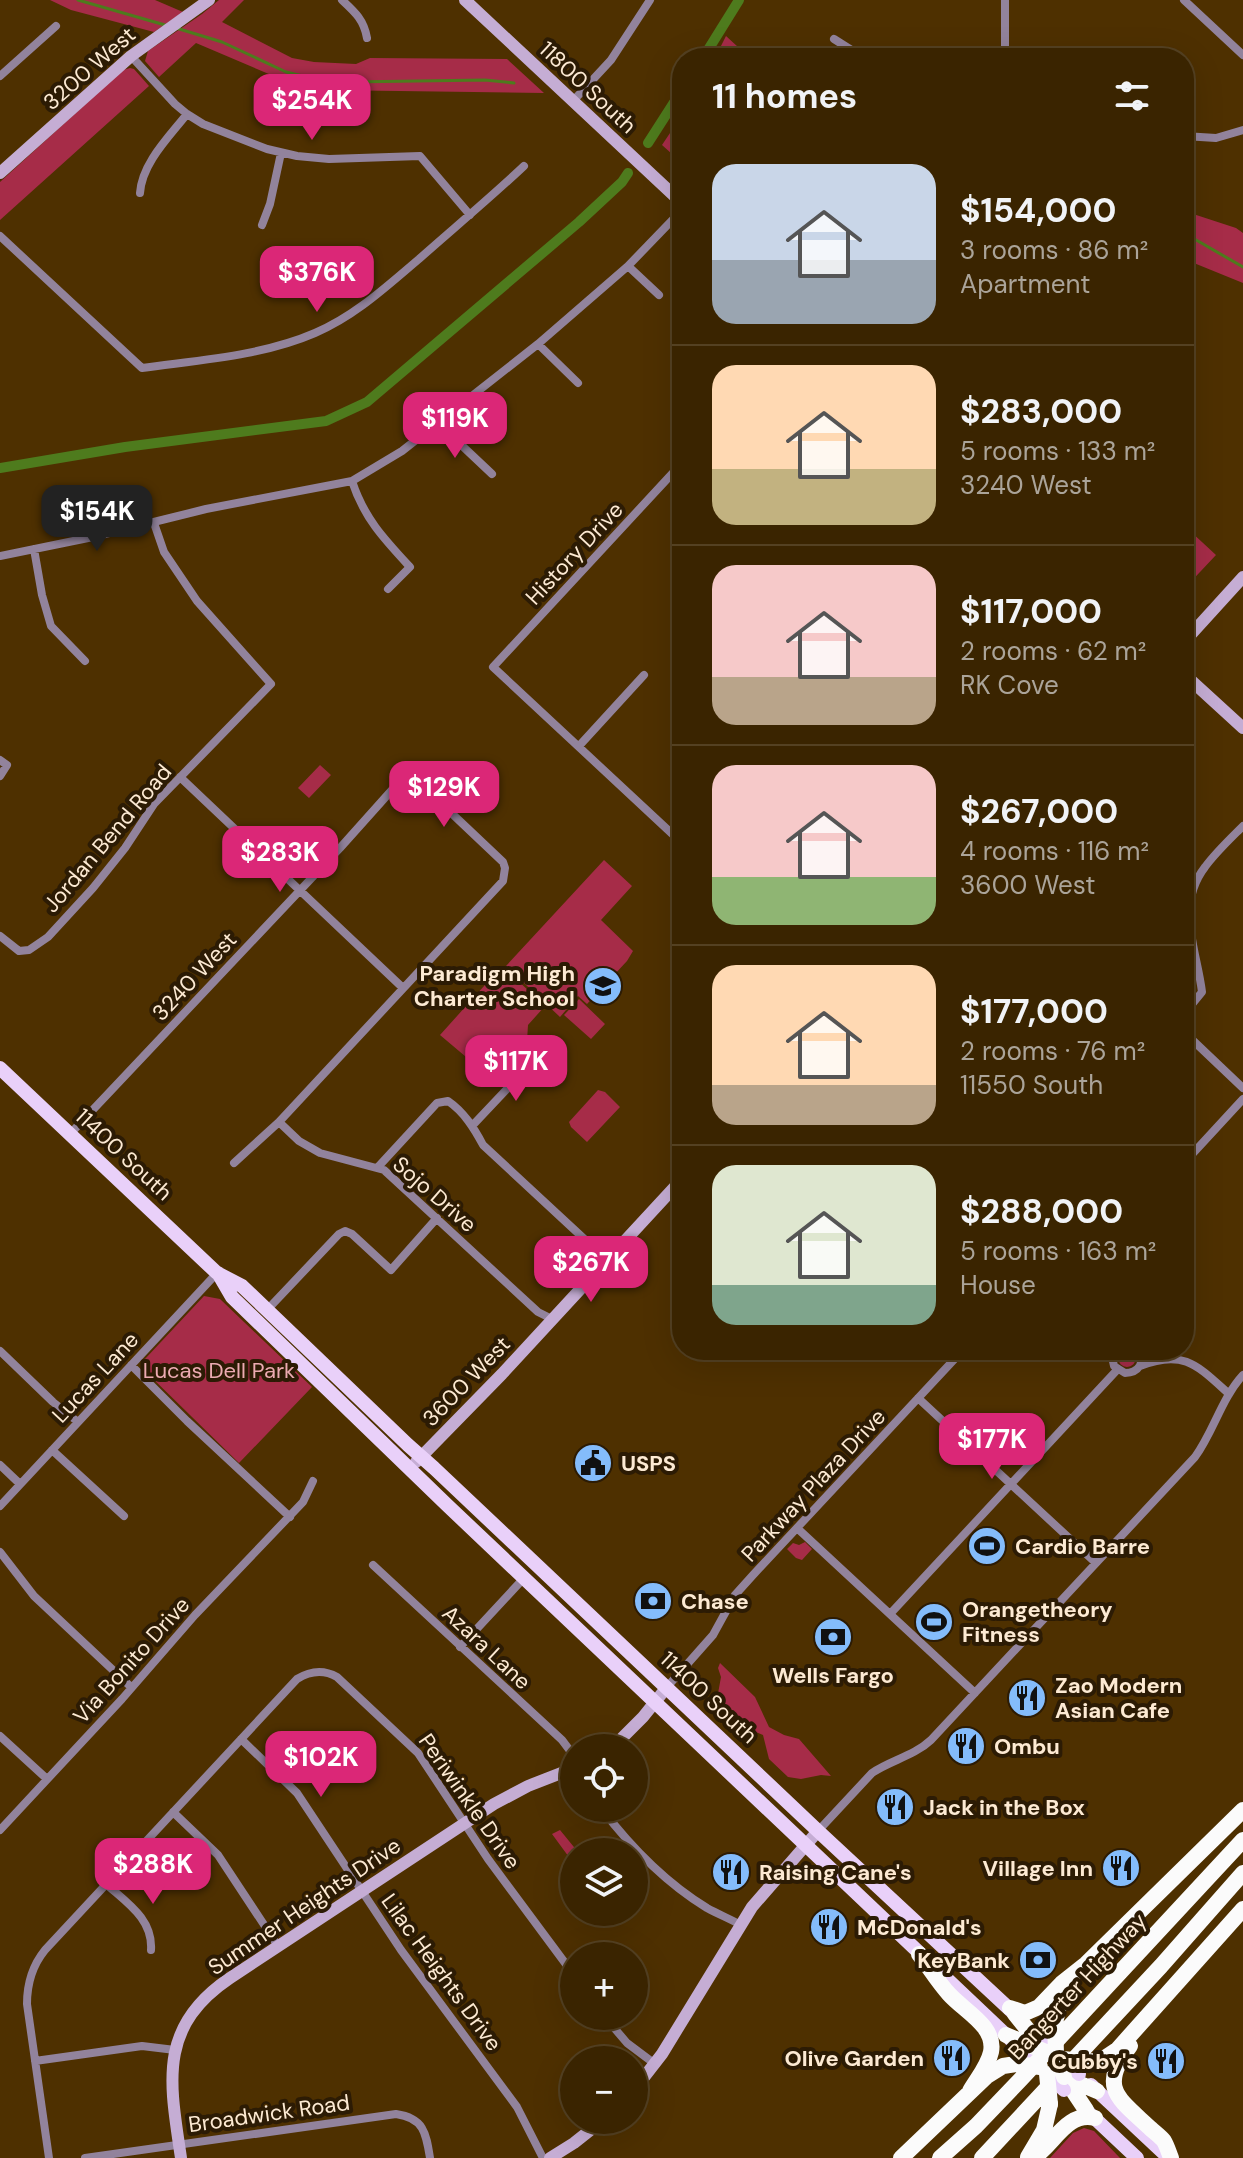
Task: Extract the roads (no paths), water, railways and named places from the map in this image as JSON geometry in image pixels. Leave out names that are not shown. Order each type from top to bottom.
[{"type":"highway","points":[[1012,2011],[1025,2013],[1035,2009],[1086,1964],[1243,1810]]},
{"type":"highway","name":"Bangerter Highway","points":[[940,2158],[1021,2079],[1243,1840]]},
{"type":"highway","points":[[982,2158],[1243,1873]]},
{"type":"highway","points":[[901,2158],[996,2070],[1105,2058],[1117,2050],[1243,1909]]},
{"type":"highway","points":[[919,1954],[948,1994],[980,2023],[990,2037],[989,2059],[970,2091]]},
{"type":"highway","points":[[1030,2158],[1044,2130],[1050,2104],[1055,2065],[1055,2023],[1061,1998],[1086,1964]]},
{"type":"highway","points":[[1012,2011],[1090,2114],[1071,2121],[1046,2148],[1030,2158]]},
{"type":"highway","points":[[1147,2017],[1117,2064],[1114,2086],[1123,2103],[1163,2140],[1170,2158]]},
{"type":"highway","points":[[1006,2035],[1055,2065]]},
{"type":"main road","name":"11400 South","points":[[0,1068],[217,1273],[232,1297],[447,1505],[1006,2035]]},
{"type":"main road","name":"11400 South","points":[[217,1273],[242,1286],[1012,2011]]},
{"type":"main road","points":[[447,1505],[480,1527],[524,1566],[536,1564]]},
{"type":"main road","points":[[524,1578],[531,1574],[578,1615],[593,1618]]},
{"type":"main road","points":[[1055,2065],[1170,2158]]},
{"type":"main road","points":[[1090,2114],[1137,2158]]},
{"type":"street","name":"3200 West","points":[[0,173],[131,56],[209,0]]},
{"type":"street","points":[[342,0],[359,15],[367,38]]},
{"type":"street","name":"11800 South","points":[[465,0],[672,194]]},
{"type":"street","points":[[573,101],[611,60],[650,0]]},
{"type":"street","points":[[1005,0],[1005,48]]},
{"type":"street","points":[[1184,0],[1243,55]]},
{"type":"street","points":[[0,76],[56,26]]},
{"type":"street","points":[[834,39],[848,48]]},
{"type":"street","points":[[131,56],[187,114],[203,124],[281,153],[329,159],[420,156],[470,215]]},
{"type":"street","points":[[140,193],[146,169],[187,114]]},
{"type":"street","points":[[1194,137],[1216,138],[1243,130]]},
{"type":"street","points":[[262,225],[281,153]]},
{"type":"street","points":[[0,236],[142,368],[251,352],[316,333],[346,317],[373,297],[524,166]]},
{"type":"street","points":[[0,556],[206,509],[352,481],[439,424],[538,344],[628,266],[672,220]]},
{"type":"street","points":[[628,266],[659,295]]},
{"type":"street","points":[[538,344],[578,383]]},
{"type":"street","points":[[439,424],[492,474]]},
{"type":"street","name":"History Drive","points":[[579,746],[493,667],[672,474]]},
{"type":"street","points":[[352,481],[360,504],[380,535],[410,567],[388,589]]},
{"type":"street","name":"Jordan Bend Road","points":[[0,936],[19,951],[29,950],[48,937],[125,848],[154,804],[271,684],[197,601],[164,552],[154,523]]},
{"type":"street","points":[[34,549],[51,626],[85,661]]},
{"type":"street","points":[[1194,631],[1243,577]]},
{"type":"street","points":[[644,675],[579,746],[671,833]]},
{"type":"street","points":[[1194,683],[1243,728]]},
{"type":"street","points":[[0,760],[7,765],[0,776]]},
{"type":"street","name":"3240 West","points":[[70,1134],[408,772],[503,862],[505,875],[498,888],[403,988]]},
{"type":"street","points":[[180,777],[403,988],[279,1122],[234,1163]]},
{"type":"street","points":[[1194,889],[1205,866],[1243,826]]},
{"type":"street","points":[[1194,948],[1202,992],[1194,1002]]},
{"type":"street","points":[[1194,1041],[1243,1088]]},
{"type":"street","points":[[472,1126],[522,1073],[529,1058]]},
{"type":"street","points":[[1194,1152],[1243,1099]]},
{"type":"street","points":[[378,1167],[440,1101],[448,1101],[472,1126],[483,1145],[607,1260]]},
{"type":"street","name":"Sojo Drive","points":[[279,1122],[299,1141],[320,1153],[378,1167],[389,1174],[538,1312],[552,1319]]},
{"type":"street","name":"3600 West","points":[[410,1469],[672,1190]]},
{"type":"street","points":[[267,1310],[339,1234],[345,1231],[352,1234],[391,1270],[437,1218]]},
{"type":"street","name":"Lucas Lane","points":[[0,1506],[217,1273]]},
{"type":"street","points":[[0,1351],[78,1422]]},
{"type":"street","name":"Parkway Plaza Drive","points":[[667,1687],[713,1635],[735,1595],[954,1360]]},
{"type":"street","points":[[1112,1360],[1117,1370],[1129,1373],[1157,1360]]},
{"type":"street","points":[[1140,1366],[1142,1360]]},
{"type":"street","points":[[1183,1360],[1200,1368],[1228,1393]]},
{"type":"street","points":[[131,1365],[290,1517]]},
{"type":"street","points":[[890,1614],[1117,1370]]},
{"type":"street","points":[[648,2073],[765,1891],[872,1773],[919,1751],[1195,1457],[1228,1393],[1243,1375]]},
{"type":"street","points":[[918,1398],[1096,1563]]},
{"type":"street","points":[[52,1450],[124,1516]]},
{"type":"street","points":[[0,1465],[20,1484]]},
{"type":"street","name":"Via Bonito Drive","points":[[0,1830],[195,1615],[290,1517],[305,1500],[313,1481]]},
{"type":"street","points":[[797,1528],[975,1693]]},
{"type":"street","points":[[0,1552],[34,1596],[131,1687]]},
{"type":"street","name":"Azara Lane","points":[[373,1565],[560,1738]]},
{"type":"street","points":[[460,1647],[524,1578]]},
{"type":"street","name":"Periwinkle Drive","points":[[241,1739],[297,1679],[316,1671],[337,1677],[414,1748],[488,1859],[560,1956]]},
{"type":"street","points":[[626,1734],[667,1687]]},
{"type":"street","points":[[0,1736],[47,1779]]},
{"type":"street","points":[[49,2158],[27,1998],[33,1970],[45,1950],[241,1739]]},
{"type":"street","name":"Lilac Heights Drive","points":[[241,1739],[293,1788],[401,1950],[517,2107],[543,2158]]},
{"type":"street","name":"Summer Heights Drive","points":[[180,2151],[171,2086],[175,2050],[183,2029],[203,2000],[220,1984],[510,1794],[560,1774]]},
{"type":"street","points":[[173,1812],[218,1855],[278,1946]]},
{"type":"street","points":[[613,1822],[668,1879],[705,1906],[741,1925]]},
{"type":"street","points":[[106,1884],[144,1921],[152,1937],[151,1950]]},
{"type":"street","points":[[616,2030],[627,2043],[655,2064]]},
{"type":"street","points":[[35,2061],[132,2047],[175,2050]]},
{"type":"street","name":"Broadwick Road","points":[[85,2158],[180,2151],[396,2114],[411,2117],[423,2128],[430,2158]]},
{"type":"street","points":[[550,2158],[585,2134]]},
{"type":"waterway","points":[[78,0],[165,25]]},
{"type":"waterway","points":[[709,48],[739,0]]},
{"type":"waterway","points":[[176,28],[222,42],[286,72],[315,79],[349,82],[485,80],[514,83]]},
{"type":"waterway","points":[[648,143],[672,106]]},
{"type":"waterway","points":[[0,468],[125,447],[326,421],[367,402],[579,222],[628,173]]},
{"type":"waterway","points":[[1194,239],[1243,267]]},
{"type":"place","name":"Paradigm High Charter School","points":[[603,986]]},
{"type":"place","name":"USPS","points":[[593,1463]]},
{"type":"place","name":"Cardio Barre","points":[[987,1546]]},
{"type":"place","name":"Chase","points":[[653,1601]]},
{"type":"place","name":"Orangetheory Fitness","points":[[934,1622]]},
{"type":"place","name":"Wells Fargo","points":[[833,1637]]},
{"type":"place","name":"Zao Modern Asian Cafe","points":[[1027,1698]]},
{"type":"place","name":"Ombu","points":[[966,1746]]},
{"type":"place","name":"Jack in the Box","points":[[895,1807]]},
{"type":"place","name":"Village Inn","points":[[1121,1868]]},
{"type":"place","name":"Raising Cane's","points":[[731,1872]]},
{"type":"place","name":"McDonald's","points":[[829,1927]]},
{"type":"place","name":"KeyBank","points":[[1038,1960]]},
{"type":"place","name":"Olive Garden","points":[[952,2058]]},
{"type":"place","name":"Cubby's","points":[[1166,2061]]},
{"type":"park label","name":"Lucas Dell Park","points":[[219,1370]]}]
